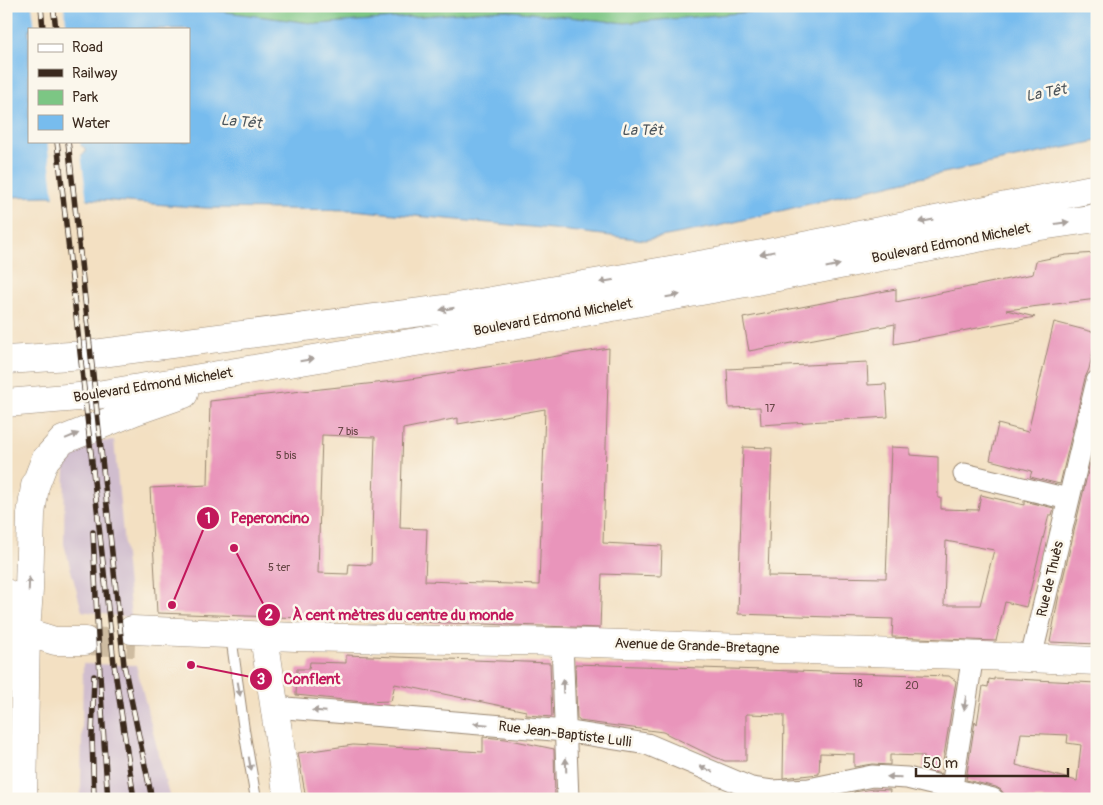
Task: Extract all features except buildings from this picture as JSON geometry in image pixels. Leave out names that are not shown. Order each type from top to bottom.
[{"type":"main road","name":"Boulevard Edmond Michelet","points":[[11,359],[96,354],[445,309],[768,253],[1097,188]]},
{"type":"main road","points":[[974,212],[1097,195]]},
{"type":"main road","name":"Boulevard Edmond Michelet","points":[[6,403],[91,396],[452,336],[749,282],[1034,227],[1097,218]]},
{"type":"main road","points":[[16,631],[29,590],[35,486],[45,460],[63,440],[135,411],[259,368]]},
{"type":"main road","points":[[6,593],[16,631],[23,799]]},
{"type":"main road","points":[[16,631],[54,625],[85,634]]},
{"type":"main road","name":"Avenue de Grande-Bretagne","points":[[134,636],[232,642],[265,642],[296,637],[562,642],[972,655],[1097,661]]},
{"type":"main road","points":[[265,642],[288,799]]},
{"type":"street","name":"Rue de Thuès","points":[[1031,658],[1097,381]]},
{"type":"street","points":[[964,474],[1068,500]]},
{"type":"street","points":[[562,642],[568,799]]},
{"type":"street","points":[[951,793],[972,655]]},
{"type":"street","name":"Rue Jean-Baptiste Lulli","points":[[274,707],[565,731],[647,744],[751,788],[772,791],[811,794],[872,776],[907,778],[951,793],[993,799]]},
{"type":"lane","points":[[232,642],[256,799]]},
{"type":"shaded area","points":[[114,440],[131,618],[82,611],[64,544],[65,455],[82,444]]},
{"type":"shaded area","points":[[83,664],[136,665],[170,799],[79,799],[81,787]]},
{"type":"green space","points":[[180,6],[820,6],[625,23],[502,10],[318,24]]},
{"type":"water","name":"La Têt","points":[[6,6],[33,6],[36,11],[68,6],[180,6],[318,24],[502,10],[625,23],[820,6],[1097,6],[1097,141],[905,181],[714,227],[645,240],[353,210],[206,208],[48,196],[6,197]],"holes":[[[80,145],[85,148],[85,153],[82,155],[52,159],[50,150]]]},
{"type":"pier","points":[[32,6],[36,6],[37,9],[64,6],[67,28],[35,28]]},
{"type":"pier","points":[[47,142],[80,142],[81,148],[53,152],[51,154],[53,156],[81,153],[87,202],[54,199]]},
{"type":"tunnel","points":[[85,641],[135,643]]},
{"type":"railway","points":[[41,6],[43,28]]},
{"type":"railway","points":[[53,6],[56,28]]},
{"type":"railway","points":[[57,142],[114,664],[134,799]]},
{"type":"railway","points":[[68,142],[124,665],[152,799]]},
{"type":"railway","points":[[93,532],[108,799]]},
{"type":"railway","points":[[94,676],[92,737],[94,799]]},
{"type":"place","name":"À cent mètres du centre du monde","points":[[234,548]]},
{"type":"place","name":"Peperoncino","points":[[172,605]]},
{"type":"place","name":"Conflent","points":[[191,665]]}]
